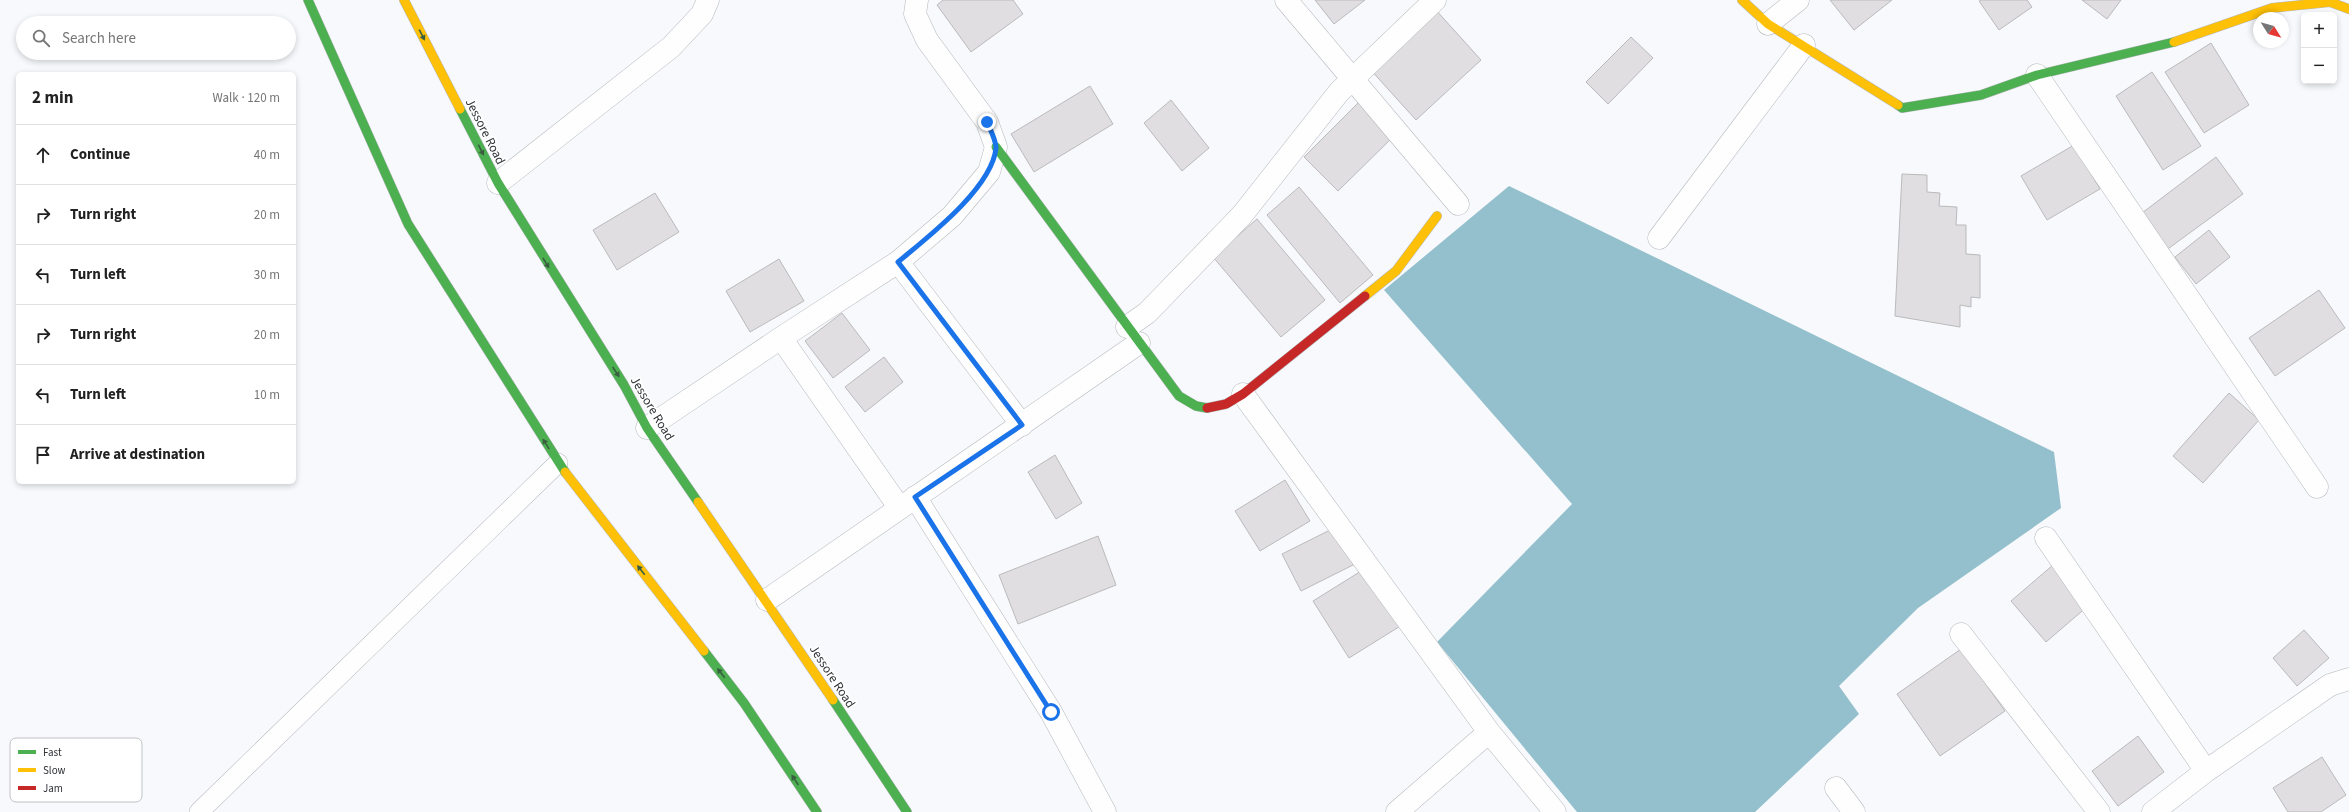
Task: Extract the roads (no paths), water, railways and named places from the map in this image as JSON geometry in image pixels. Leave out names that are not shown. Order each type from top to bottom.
[{"type":"main road","points":[[308,0],[408,224],[558,463],[744,703],[817,812]]},
{"type":"main road","name":"Jessore Road","points":[[404,0],[498,183],[560,285],[624,385],[647,428],[767,600],[907,812]]},
{"type":"main road","points":[[1742,0],[1768,24],[1804,45],[1902,108],[1981,95],[2037,75],[2161,47],[2272,8],[2330,2],[2349,9]]},
{"type":"main road","points":[[996,147],[1179,396],[1192,406],[1213,410],[1226,406],[1243,394],[1396,270],[1437,216]]},
{"type":"street","points":[[498,183],[671,48],[702,14],[708,0]]},
{"type":"street","points":[[647,428],[780,338],[898,262],[952,216],[989,172],[996,147],[987,122],[927,40],[915,14],[917,0]]},
{"type":"street","points":[[1286,0],[1458,204]]},
{"type":"street","points":[[767,600],[907,502],[1022,425],[1133,335],[1147,313],[1242,214],[1339,92],[1435,0]]},
{"type":"street","points":[[1768,24],[1798,0]]},
{"type":"street","points":[[1659,238],[1804,45]]},
{"type":"street","points":[[2037,75],[2317,487]]},
{"type":"street","points":[[898,262],[1022,425]]},
{"type":"street","points":[[780,338],[907,502],[1051,712],[1105,812]]},
{"type":"street","points":[[1243,394],[1489,732],[1555,812]]},
{"type":"street","points":[[2046,538],[2206,771]]},
{"type":"street","points":[[1961,634],[2099,812]]},
{"type":"street","points":[[2153,812],[2206,771],[2330,685],[2349,679]]},
{"type":"street","points":[[1397,812],[1489,732]]},
{"type":"street","points":[[1836,788],[1854,812]]},
{"type":"lane","points":[[199,812],[558,463]]},
{"type":"water","points":[[1509,186],[2054,452],[2061,508],[1918,608],[1839,686],[1859,714],[1755,812],[1577,812],[1437,642],[1572,504],[1384,290]]}]
